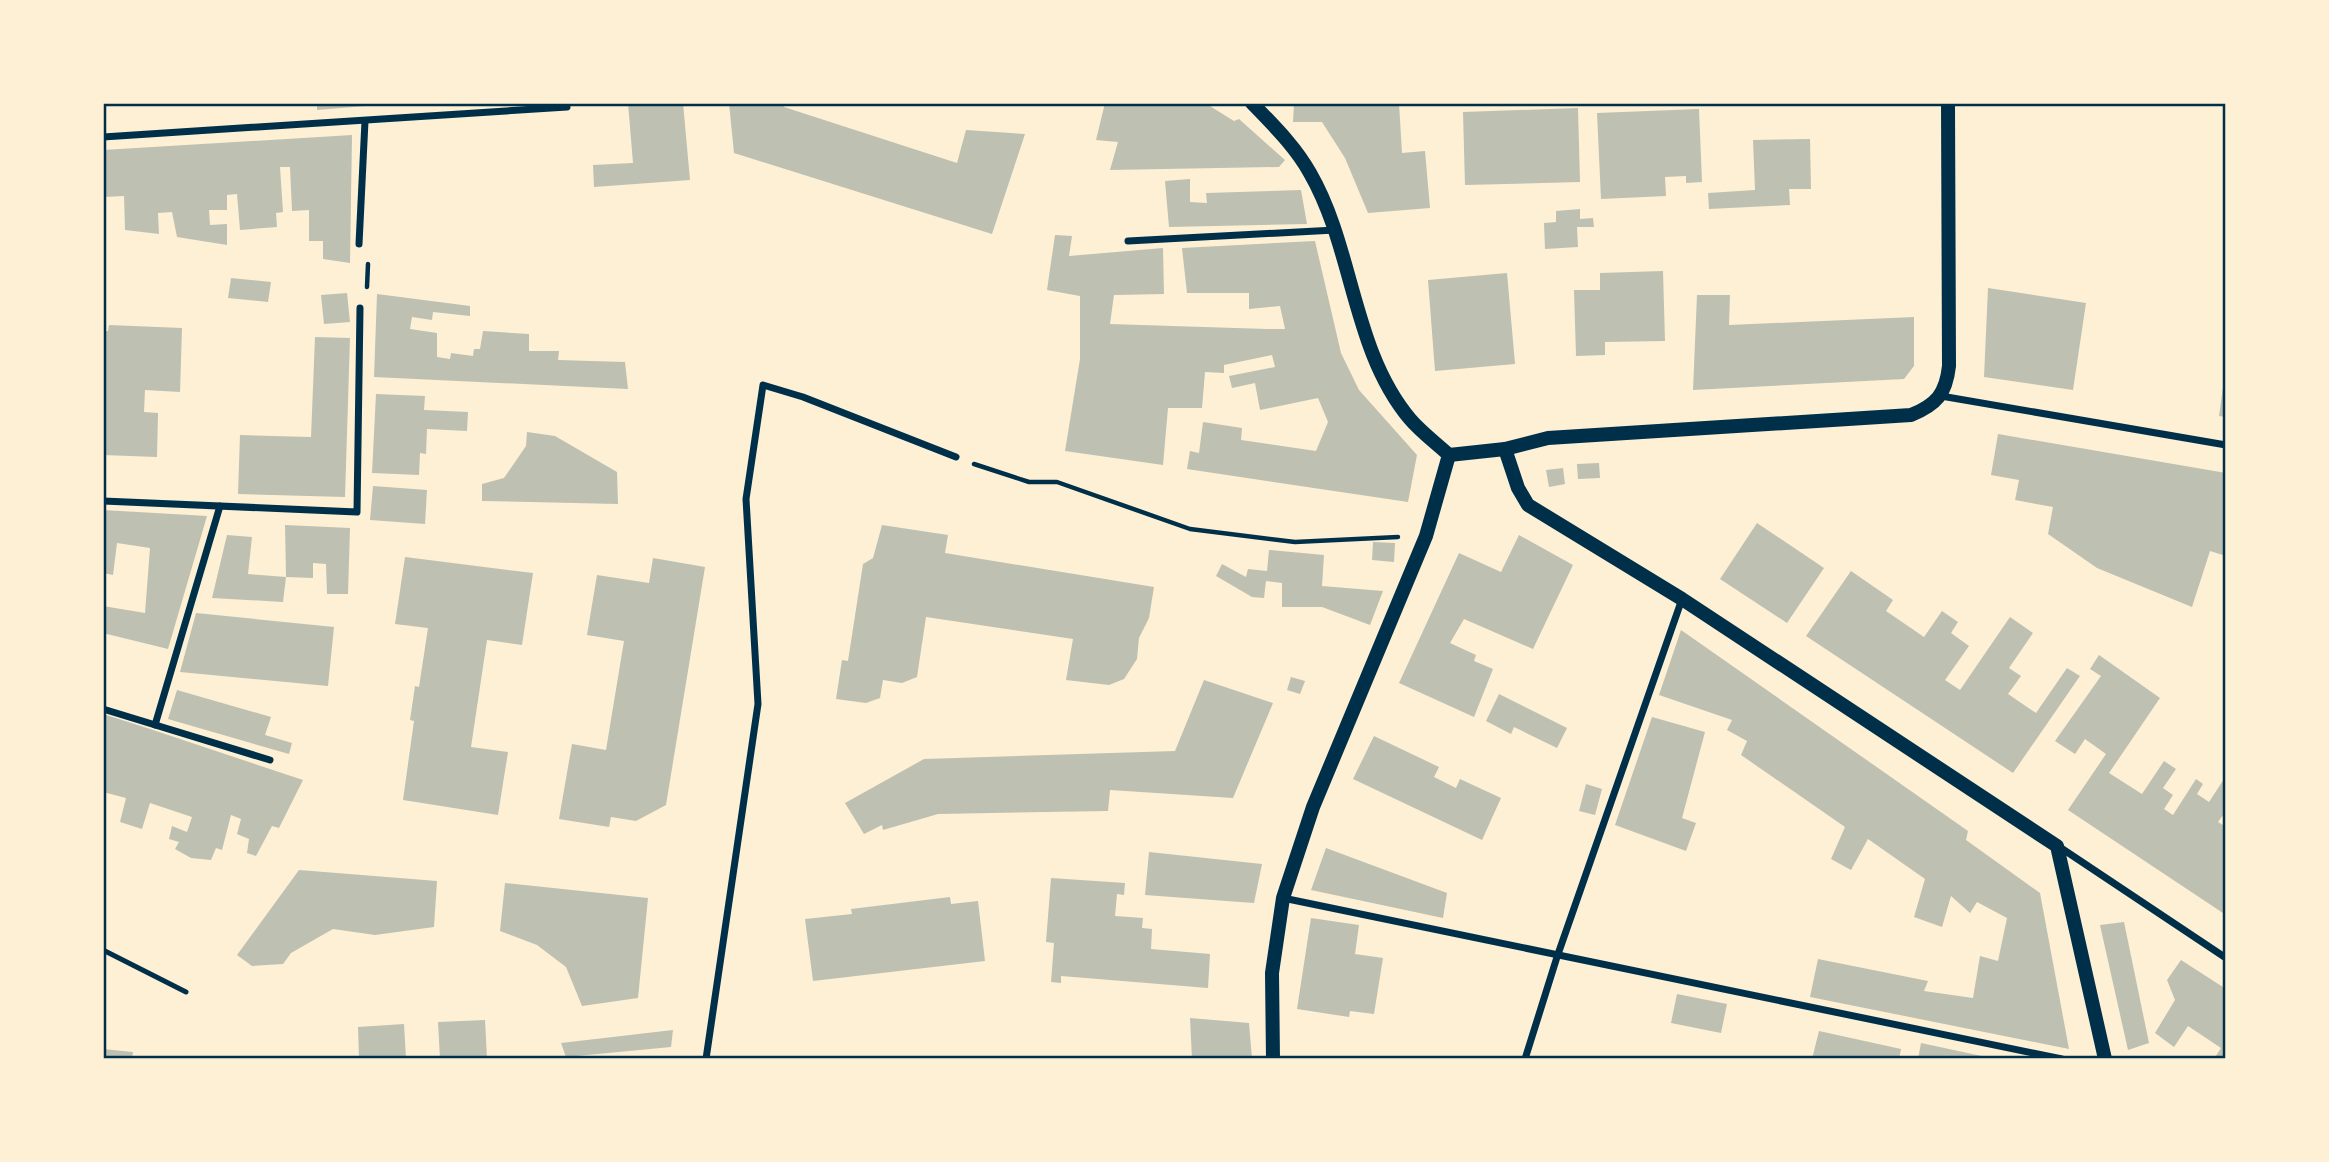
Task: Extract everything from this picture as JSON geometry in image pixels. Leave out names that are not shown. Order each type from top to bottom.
[{"type":"main road","points":[[1252,103],[1289,142],[1311,174],[1336,230],[1382,373],[1409,418],[1449,455],[1505,449],[1548,438],[1911,415],[1931,407],[1941,396],[1948,366],[1948,103]]},
{"type":"main road","points":[[1505,449],[1518,488],[1528,505],[1682,599],[2057,846],[2105,1059]]},
{"type":"main road","points":[[1273,1059],[1272,973],[1283,898],[1313,807],[1426,536],[1449,455]]},
{"type":"street","points":[[103,137],[567,105]]},
{"type":"street","points":[[359,244],[365,121]]},
{"type":"street","points":[[1128,241],[1336,230]]},
{"type":"street","points":[[103,501],[357,512],[360,308]]},
{"type":"street","points":[[706,1059],[758,704],[746,499],[763,386],[803,397],[956,457]]},
{"type":"street","points":[[1941,396],[2226,445]]},
{"type":"street","points":[[155,725],[220,506]]},
{"type":"street","points":[[1525,1059],[1682,599]]},
{"type":"street","points":[[103,709],[270,760]]},
{"type":"street","points":[[2057,846],[2226,958]]},
{"type":"street","points":[[1283,898],[1558,957],[2062,1059]]},
{"type":"lane","points":[[103,950],[186,992]]},
{"type":"path","points":[[359,244],[359,261],[368,261],[368,294],[360,294],[360,308]]},
{"type":"path","points":[[956,457],[1029,482],[1057,482],[1190,529],[1295,542],[1426,536]]},
{"type":"building","points":[[317,103],[378,103],[378,105],[317,110]]},
{"type":"building","points":[[628,103],[683,103],[690,180],[594,187],[593,165],[633,163]]},
{"type":"building","points":[[729,103],[783,103],[784,107],[957,163],[966,130],[1025,134],[992,234],[734,153]]},
{"type":"building","points":[[1105,103],[1205,103],[1234,121],[1239,119],[1285,160],[1279,167],[1110,170],[1118,142],[1096,140]]},
{"type":"building","points":[[1294,103],[1399,103],[1402,153],[1425,151],[1430,208],[1368,213],[1345,158],[1322,122],[1293,122]]},
{"type":"building","points":[[1578,108],[1580,182],[1465,185],[1463,112]]},
{"type":"building","points":[[1699,109],[1702,182],[1686,183],[1686,176],[1665,177],[1666,196],[1601,199],[1597,113]]},
{"type":"building","points":[[352,135],[350,263],[323,259],[323,241],[309,241],[309,210],[292,211],[290,167],[280,167],[283,212],[276,213],[277,227],[240,230],[237,194],[227,195],[227,210],[209,210],[210,225],[227,224],[227,245],[177,237],[172,212],[158,213],[159,234],[125,230],[124,196],[103,197],[103,150]]},
{"type":"building","points":[[1810,139],[1811,189],[1789,189],[1790,205],[1709,209],[1708,193],[1755,190],[1753,140]]},
{"type":"building","points":[[1190,179],[1190,202],[1207,203],[1206,193],[1301,190],[1307,224],[1169,227],[1165,181]]},
{"type":"building","points":[[1580,209],[1580,219],[1593,218],[1594,227],[1577,227],[1578,247],[1545,249],[1544,223],[1556,222],[1556,211]]},
{"type":"building","points":[[1055,235],[1072,236],[1069,256],[1163,248],[1164,294],[1114,295],[1110,324],[1267,329],[1285,329],[1280,306],[1249,309],[1249,293],[1187,293],[1182,248],[1315,241],[1341,353],[1359,390],[1417,455],[1408,502],[1187,469],[1190,451],[1199,453],[1203,422],[1242,428],[1241,440],[1316,451],[1328,422],[1318,398],[1260,410],[1255,383],[1232,388],[1229,376],[1275,367],[1272,355],[1224,365],[1224,373],[1205,372],[1202,408],[1168,408],[1163,465],[1065,451],[1080,359],[1080,296],[1047,290]]},
{"type":"building","points":[[1663,271],[1665,341],[1605,342],[1605,355],[1576,356],[1574,290],[1600,290],[1600,273]]},
{"type":"building","points":[[1507,273],[1515,364],[1435,371],[1428,280]]},
{"type":"building","points":[[231,278],[271,282],[268,302],[228,298]]},
{"type":"building","points":[[1988,288],[2086,303],[2073,390],[1984,377]]},
{"type":"building","points":[[347,293],[350,322],[324,324],[321,295]]},
{"type":"building","points":[[377,294],[470,306],[470,316],[433,312],[432,320],[412,317],[410,329],[437,333],[437,357],[450,359],[451,353],[473,356],[474,349],[480,349],[483,331],[529,334],[529,351],[559,351],[558,360],[625,362],[628,389],[374,377]]},
{"type":"building","points":[[1697,295],[1730,295],[1729,325],[1914,317],[1914,366],[1904,379],[1693,390]]},
{"type":"building","points":[[109,325],[182,328],[180,392],[145,390],[144,412],[158,413],[157,457],[103,455],[103,331],[108,331]]},
{"type":"building","points":[[315,337],[350,338],[345,497],[238,494],[240,435],[311,437]]},
{"type":"building","points":[[2226,380],[2226,417],[2219,416]]},
{"type":"building","points":[[376,394],[425,396],[424,410],[468,412],[467,431],[427,429],[426,454],[420,453],[419,475],[372,473]]},
{"type":"building","points":[[527,432],[555,436],[617,472],[618,504],[482,501],[482,484],[504,478],[526,446]]},
{"type":"building","points":[[1998,434],[2226,473],[2226,556],[2210,551],[2192,607],[2097,568],[2048,534],[2053,507],[2015,500],[2019,480],[1991,475]]},
{"type":"building","points":[[1599,463],[1600,478],[1578,479],[1577,464]]},
{"type":"building","points":[[1563,468],[1565,484],[1549,487],[1546,470]]},
{"type":"building","points":[[373,486],[427,490],[425,524],[370,520]]},
{"type":"building","points":[[103,510],[207,516],[168,649],[103,633],[103,606],[145,613],[150,548],[117,543],[113,575],[103,573]]},
{"type":"building","points":[[1757,523],[1824,568],[1787,623],[1720,579]]},
{"type":"building","points":[[285,525],[350,528],[348,594],[327,594],[326,564],[313,563],[313,578],[286,577]]},
{"type":"building","points":[[882,525],[948,535],[945,553],[1154,587],[1149,618],[1139,638],[1137,659],[1124,679],[1109,685],[1066,680],[1073,639],[926,617],[917,677],[902,683],[883,680],[880,698],[866,703],[836,699],[842,660],[848,661],[863,564],[873,558]]},
{"type":"building","points":[[227,535],[252,537],[248,574],[286,577],[283,602],[212,598]]},
{"type":"building","points":[[1519,535],[1573,565],[1533,649],[1464,619],[1450,643],[1476,655],[1474,661],[1493,669],[1474,717],[1399,683],[1459,553],[1501,572]]},
{"type":"building","points":[[1373,542],[1395,543],[1394,562],[1372,560]]},
{"type":"building","points":[[1269,550],[1324,555],[1322,586],[1383,591],[1370,625],[1322,607],[1282,607],[1282,583],[1266,581],[1264,598],[1252,597],[1216,576],[1222,564],[1246,577],[1248,569],[1267,571]]},
{"type":"building","points":[[405,557],[533,573],[522,645],[487,640],[471,747],[508,752],[498,815],[403,800],[414,721],[410,720],[415,686],[419,687],[428,628],[395,624]]},
{"type":"building","points":[[653,558],[705,567],[666,805],[636,821],[611,817],[609,827],[559,819],[572,744],[606,750],[624,641],[587,635],[597,575],[649,583]]},
{"type":"building","points":[[1851,571],[1893,600],[1886,611],[1924,637],[1942,611],[1958,622],[1951,633],[1969,646],[1945,680],[1960,690],[2010,617],[2033,633],[2009,668],[2021,676],[2008,694],[2036,713],[2067,668],[2080,676],[2013,773],[1806,636]]},
{"type":"building","points":[[196,613],[334,627],[328,686],[180,672]]},
{"type":"building","points":[[1681,630],[1968,831],[1966,840],[2040,893],[2069,1049],[1810,997],[1818,959],[1928,981],[1924,991],[1973,998],[1980,956],[1998,961],[2007,918],[1977,902],[1970,913],[1951,896],[1942,927],[1914,917],[1925,879],[1868,839],[1851,870],[1831,859],[1845,827],[1741,755],[1747,741],[1727,730],[1732,720],[1659,695]]},
{"type":"building","points":[[2099,655],[2160,698],[2109,773],[2142,794],[2164,761],[2176,769],[2163,788],[2173,795],[2164,809],[2173,815],[2196,779],[2203,784],[2197,794],[2209,802],[2226,776],[2226,811],[2218,822],[2226,827],[2226,915],[2068,810],[2106,754],[2085,739],[2075,754],[2055,741],[2101,676],[2090,669]]},
{"type":"building","points":[[1291,677],[1305,681],[1300,694],[1287,690]]},
{"type":"building","points":[[1204,680],[1273,703],[1233,798],[1110,790],[1108,811],[938,814],[883,830],[882,825],[864,834],[845,803],[924,759],[1175,751]]},
{"type":"building","points":[[177,690],[271,717],[265,735],[292,743],[289,754],[168,719]]},
{"type":"building","points":[[1499,694],[1567,728],[1557,748],[1514,727],[1511,734],[1486,721]]},
{"type":"building","points":[[103,714],[303,780],[279,828],[272,826],[256,856],[247,853],[249,839],[237,834],[241,819],[231,815],[222,850],[216,848],[211,860],[191,858],[175,849],[179,842],[169,839],[172,826],[187,832],[192,817],[150,803],[142,829],[120,822],[126,798],[103,792]]},
{"type":"building","points":[[1652,717],[1705,732],[1682,818],[1696,823],[1686,851],[1615,825]]},
{"type":"building","points":[[1374,736],[1439,767],[1434,777],[1456,788],[1460,779],[1501,798],[1482,840],[1353,779]]},
{"type":"building","points":[[1586,784],[1602,789],[1595,815],[1579,811]]},
{"type":"building","points":[[1326,848],[1447,893],[1443,918],[1311,890]]},
{"type":"building","points":[[1149,852],[1262,864],[1254,903],[1145,895]]},
{"type":"building","points":[[299,870],[437,881],[434,927],[375,935],[333,929],[291,953],[283,964],[252,966],[237,955]]},
{"type":"building","points":[[1051,878],[1125,883],[1124,895],[1117,894],[1115,916],[1143,918],[1142,928],[1152,929],[1151,949],[1210,954],[1208,988],[1061,976],[1061,983],[1051,982],[1054,943],[1046,942]]},
{"type":"building","points":[[505,883],[648,898],[638,998],[582,1006],[566,967],[537,945],[500,931]]},
{"type":"building","points":[[950,897],[951,904],[978,901],[985,961],[813,981],[805,919],[852,914],[851,909]]},
{"type":"building","points":[[1311,918],[1359,925],[1355,954],[1383,958],[1374,1014],[1350,1011],[1349,1017],[1297,1009]]},
{"type":"building","points":[[2124,922],[2149,1043],[2128,1050],[2100,925]]},
{"type":"building","points":[[2181,960],[2226,989],[2226,1059],[2214,1059],[2221,1048],[2188,1026],[2174,1047],[2155,1033],[2175,1000],[2167,980]]},
{"type":"building","points":[[1677,994],[1727,1004],[1721,1033],[1671,1023]]},
{"type":"building","points":[[1190,1018],[1249,1023],[1252,1059],[1192,1059]]},
{"type":"building","points":[[485,1020],[487,1059],[440,1059],[438,1022]]},
{"type":"building","points":[[404,1024],[406,1059],[359,1059],[358,1027]]},
{"type":"building","points":[[673,1030],[671,1047],[566,1057],[561,1043]]},
{"type":"building","points":[[1819,1031],[1901,1049],[1899,1059],[1812,1059]]},
{"type":"building","points":[[1921,1043],[1991,1058],[1991,1059],[1918,1059]]},
{"type":"building","points":[[103,1049],[133,1052],[132,1059],[103,1059]]}]
